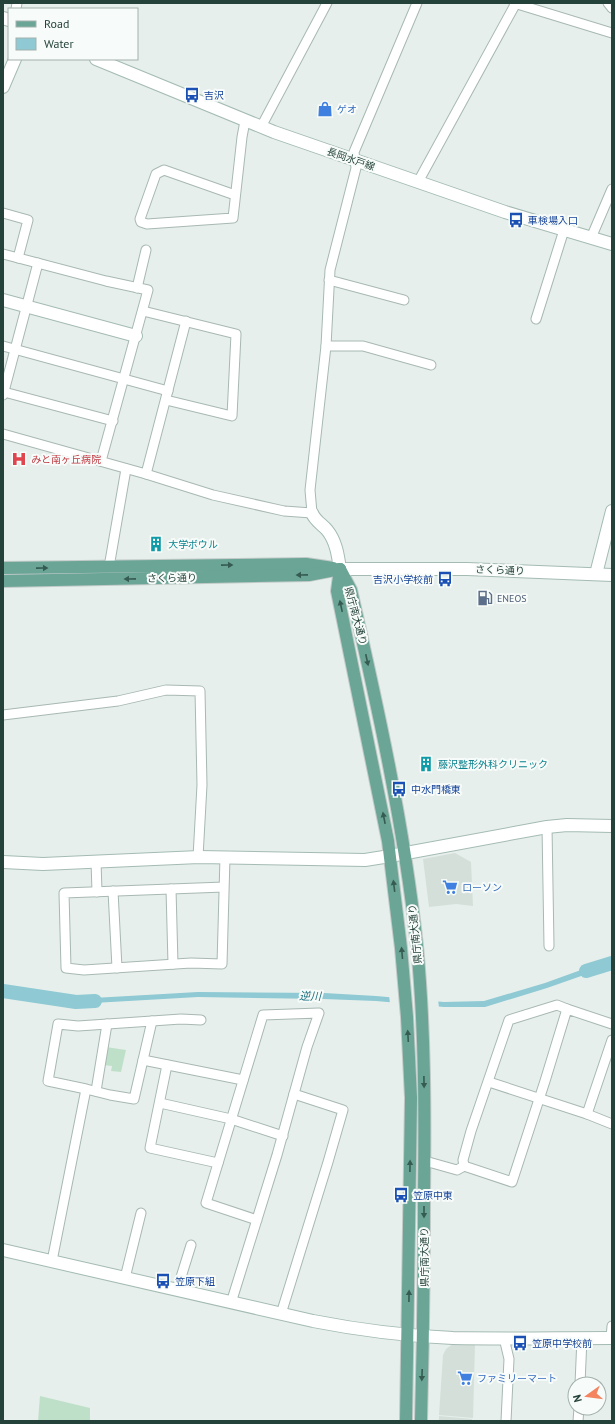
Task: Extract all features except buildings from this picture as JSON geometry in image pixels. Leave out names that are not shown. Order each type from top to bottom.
[{"type":"main road","name":"さくら通り","points":[[3,568],[306,564],[340,569]]},
{"type":"main road","name":"さくら通り","points":[[3,581],[309,575],[340,569]]},
{"type":"main road","name":"県庁南大通り","points":[[340,569],[352,590],[390,764],[406,854],[417,947],[422,1015],[425,1096],[421,1421]]},
{"type":"main road","name":"県庁南大通り","points":[[340,569],[338,591],[390,856],[402,948],[411,1098],[406,1421]]},
{"type":"street","points":[[260,127],[327,3]]},
{"type":"street","points":[[340,569],[336,548],[332,537],[316,520],[312,513],[310,490],[326,346],[329,280],[332,259],[356,168],[354,152],[417,3]]},
{"type":"street","points":[[418,182],[515,3],[612,33]]},
{"type":"street","points":[[608,3],[612,8]]},
{"type":"street","points":[[3,87],[15,60]]},
{"type":"street","name":"長岡水戸線","points":[[98,60],[260,127],[504,212],[612,244]]},
{"type":"street","points":[[235,195],[164,170],[156,174],[140,219],[141,222],[146,224],[232,218],[245,121]]},
{"type":"street","points":[[591,238],[612,189]]},
{"type":"street","points":[[3,213],[28,220],[18,258]]},
{"type":"street","points":[[536,319],[564,230]]},
{"type":"street","points":[[137,288],[146,250]]},
{"type":"street","points":[[3,254],[106,281],[148,290],[101,461]]},
{"type":"street","points":[[38,263],[3,393],[112,421]]},
{"type":"street","points":[[329,280],[404,300]]},
{"type":"street","points":[[3,300],[136,336]]},
{"type":"street","points":[[3,346],[124,379],[167,396],[232,416],[236,334],[143,311]]},
{"type":"street","points":[[146,474],[186,321]]},
{"type":"street","points":[[326,346],[363,346],[432,365]]},
{"type":"street","points":[[3,434],[126,468],[213,495],[284,511],[312,513]]},
{"type":"street","points":[[109,567],[126,468]]},
{"type":"street","points":[[596,574],[612,511]]},
{"type":"street","name":"さくら通り","points":[[340,569],[467,569],[612,575]]},
{"type":"street","points":[[3,715],[118,701],[166,690],[200,691],[202,785],[198,857]]},
{"type":"street","points":[[3,862],[43,864],[198,857],[365,860],[406,854],[547,827],[567,825],[612,826]]},
{"type":"street","points":[[547,827],[549,946]]},
{"type":"street","points":[[224,887],[64,893],[66,968],[84,970],[191,963],[222,964],[225,857]]},
{"type":"street","points":[[96,861],[97,892]]},
{"type":"street","points":[[171,889],[173,964]]},
{"type":"street","points":[[113,891],[117,968]]},
{"type":"street","points":[[464,1166],[463,1160],[471,1131],[509,1020],[557,1005],[612,1024]]},
{"type":"street","points":[[424,1161],[457,1170],[464,1166],[512,1182],[540,1098],[567,1009]]},
{"type":"street","points":[[231,1302],[257,1220],[283,1136],[307,1047],[319,1013],[263,1014],[231,1119],[206,1203],[257,1220]]},
{"type":"street","points":[[152,1021],[134,1099],[48,1081],[58,1024],[78,1026],[181,1019],[201,1020]]},
{"type":"street","points":[[96,1091],[107,1024]]},
{"type":"street","points":[[586,1114],[612,1040]]},
{"type":"street","points":[[143,1060],[243,1080]]},
{"type":"street","points":[[167,1065],[150,1148],[218,1163]]},
{"type":"street","points":[[488,1082],[540,1098],[612,1124]]},
{"type":"street","points":[[52,1261],[86,1089]]},
{"type":"street","points":[[281,1314],[328,1162],[342,1110],[294,1094]]},
{"type":"street","points":[[160,1103],[231,1119],[283,1136]]},
{"type":"street","points":[[125,1278],[141,1213]]},
{"type":"street","points":[[177,1290],[191,1245]]},
{"type":"street","points":[[3,1250],[281,1314],[346,1327],[423,1336],[582,1338],[612,1334]]},
{"type":"street","points":[[504,1338],[510,1359],[506,1421]]},
{"type":"street","points":[[580,1376],[582,1338]]},
{"type":"shaded area","points":[[455,853],[471,862],[473,906],[456,904],[429,907],[423,859]]},
{"type":"shaded area","points":[[453,1344],[475,1344],[473,1418],[439,1415],[443,1355],[446,1349]]},
{"type":"shaded area","points":[[439,1416],[472,1419],[472,1421],[439,1421]]},
{"type":"green space","points":[[106,1047],[126,1050],[121,1072],[111,1071],[112,1066],[103,1065]]},
{"type":"green space","points":[[40,1396],[90,1408],[90,1421],[38,1421]]},
{"type":"water","points":[[603,962],[604,968],[547,988],[485,1007],[444,1007],[376,1001],[324,999],[198,997],[76,1004],[76,999],[198,992],[324,993],[444,1002],[484,1001],[545,983]]},
{"type":"pier","points":[[389,995],[438,999],[439,1008],[390,1004]]},
{"type":"waterway","name":"逆川","points":[[586,971],[612,963]]},
{"type":"waterway","name":"逆川","points":[[3,991],[76,1002],[95,1001]]},
{"type":"place","name":"吉沢","points":[[192,95]]},
{"type":"place","name":"ゲオ","points":[[325,109]]},
{"type":"place","name":"車検場入口","points":[[516,220]]},
{"type":"place","name":"みと南ヶ丘病院","points":[[19,459]]},
{"type":"place","name":"大学ボウル","points":[[156,544]]},
{"type":"place","name":"吉沢小学校前","points":[[445,579]]},
{"type":"place","name":"ENEOS","points":[[485,598]]},
{"type":"place","name":"藤沢整形外科クリニック","points":[[426,764]]},
{"type":"place","name":"中水門橋東","points":[[399,789]]},
{"type":"place","name":"ローソン","points":[[450,887]]},
{"type":"place","name":"笠原中東","points":[[401,1195]]},
{"type":"place","name":"笠原下組","points":[[163,1281]]},
{"type":"place","name":"笠原中学校前","points":[[520,1343]]},
{"type":"place","name":"ファミリーマート","points":[[465,1378]]}]
